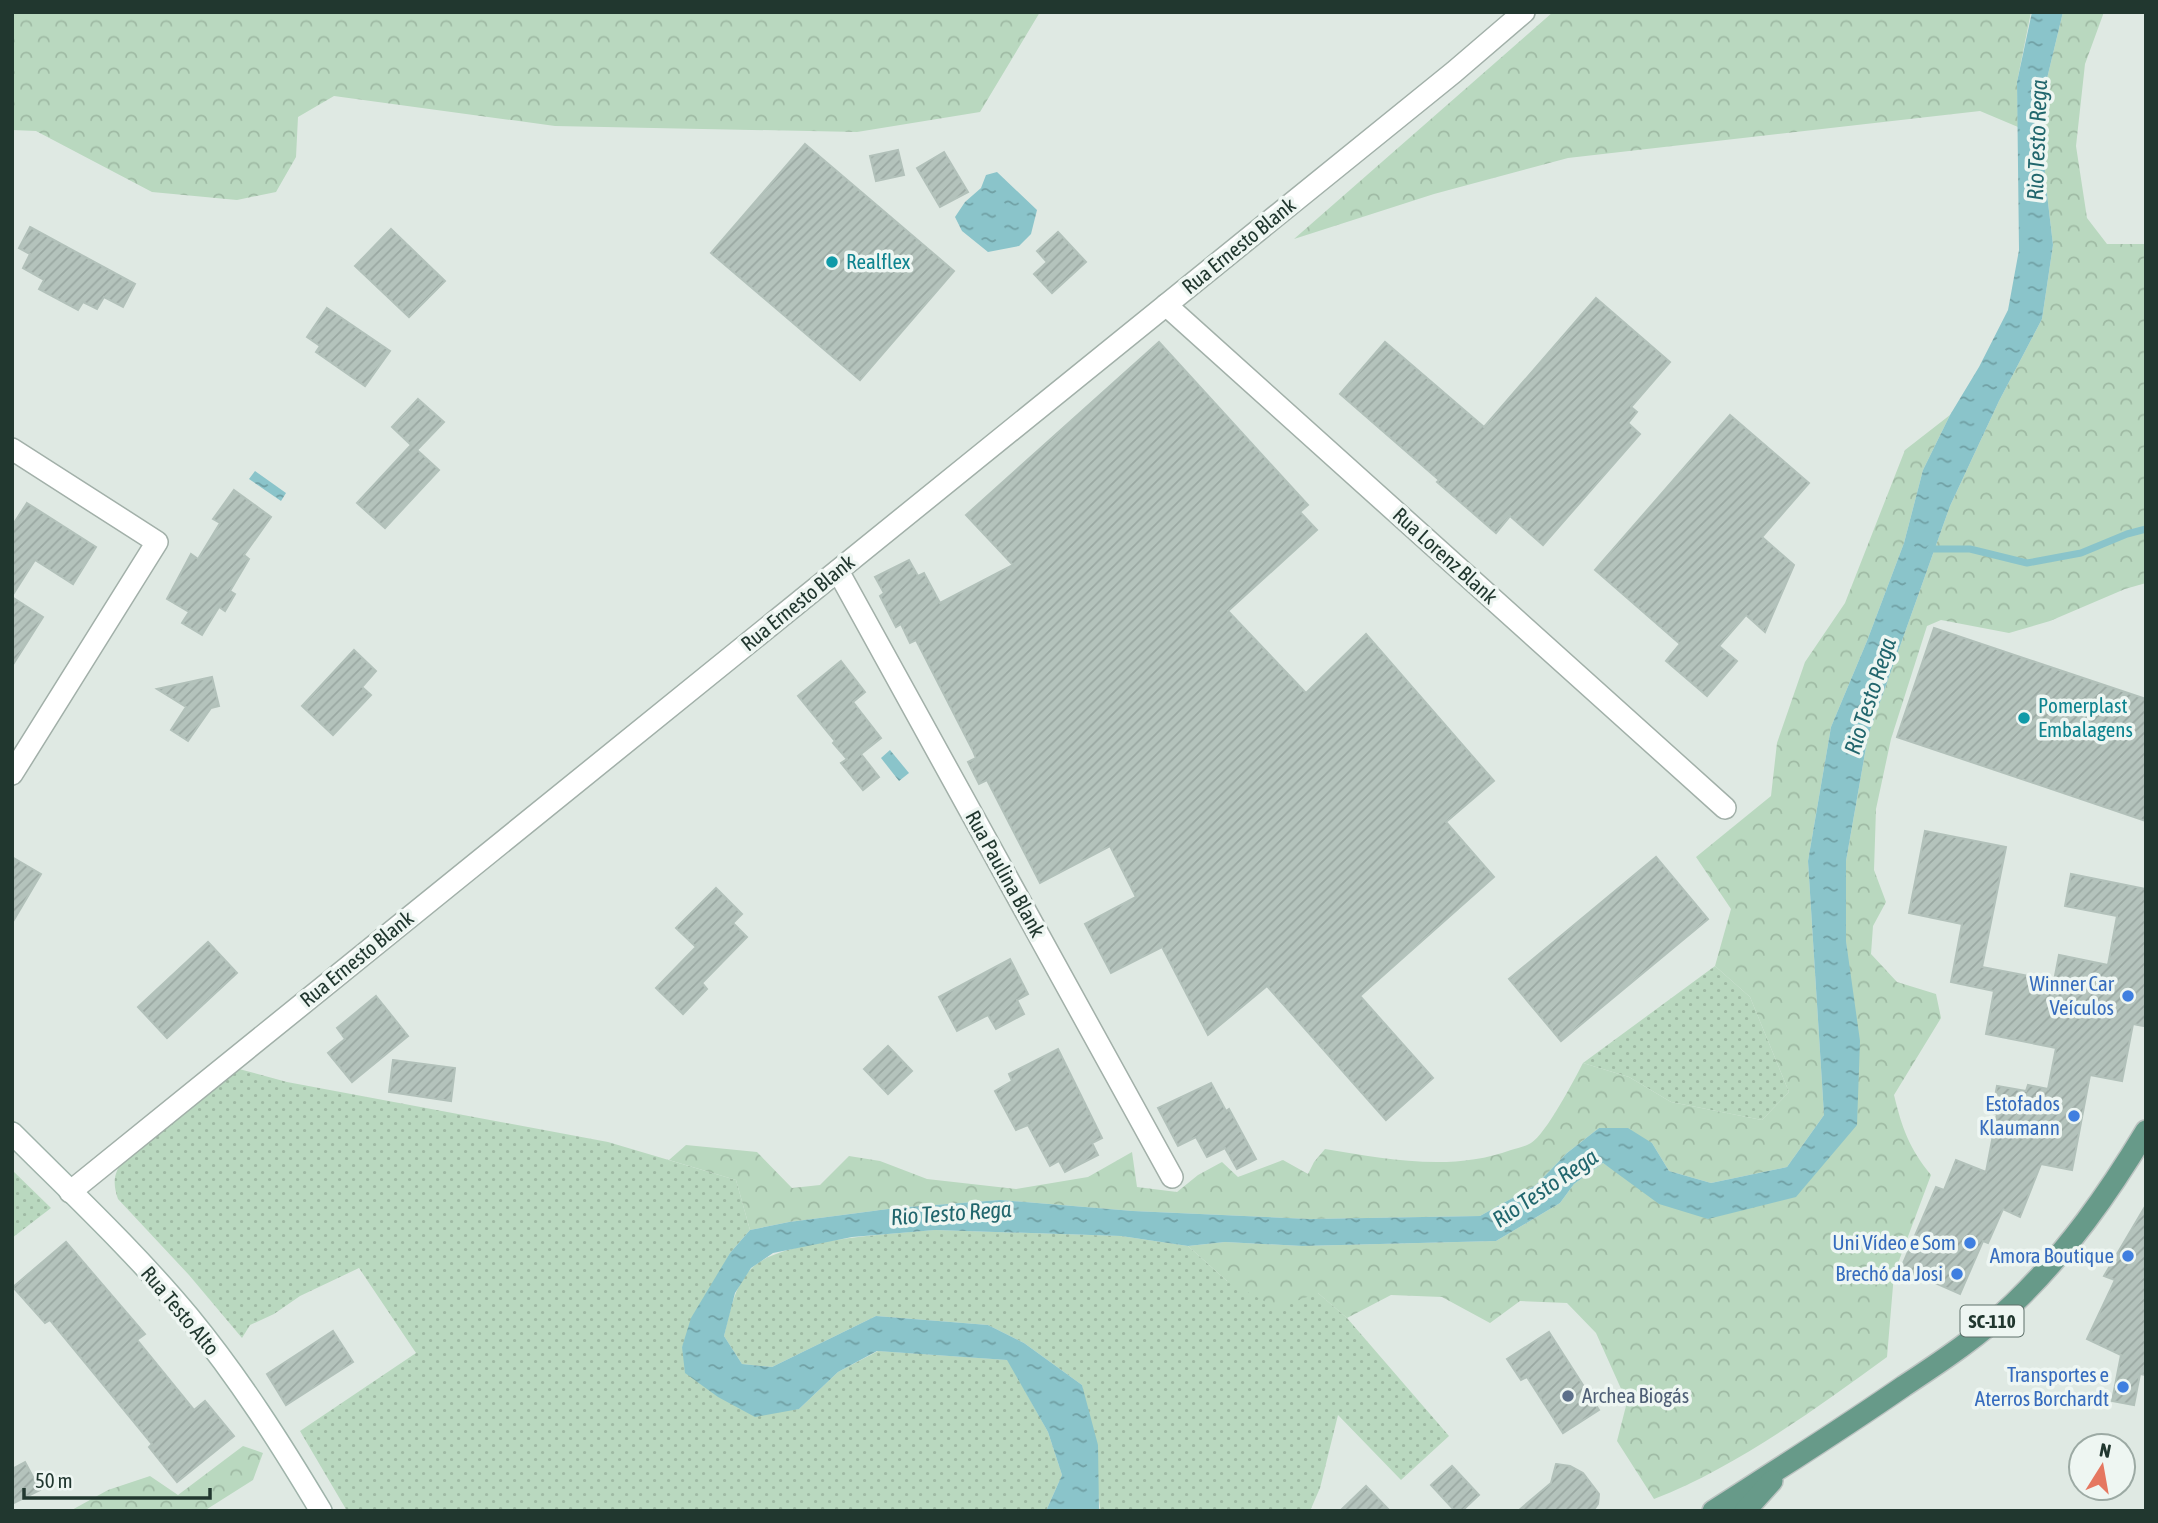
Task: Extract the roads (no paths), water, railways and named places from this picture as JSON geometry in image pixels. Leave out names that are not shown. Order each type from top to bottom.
[{"type":"main road","name":"SC-110","points":[[1713,1511],[1947,1357],[2012,1305],[2072,1241],[2097,1208],[2146,1131]]},
{"type":"main road","name":"SC-110","points":[[1745,1511],[1790,1462]]},
{"type":"street","name":"Rua Ernesto Blank","points":[[71,1192],[1454,72],[1524,12]]},
{"type":"street","name":"Rua Lorenz Blank","points":[[1166,305],[1725,808]]},
{"type":"street","points":[[12,449],[157,542],[12,774]]},
{"type":"street","name":"Rua Paulina Blank","points":[[838,570],[1172,1177]]},
{"type":"street","name":"Rua Testo Alto","points":[[12,1133],[189,1317],[228,1367],[321,1511]]},
{"type":"water","name":"Rio Testo Rega","points":[[2032,12],[2063,12],[2044,91],[2045,177],[2053,245],[2042,319],[1999,401],[1950,506],[1868,736],[1846,861],[1846,941],[1860,1041],[1857,1125],[1796,1197],[1708,1219],[1659,1204],[1603,1163],[1574,1184],[1560,1203],[1496,1241],[1302,1246],[1225,1242],[1188,1246],[1121,1236],[935,1230],[852,1237],[773,1253],[751,1268],[735,1293],[724,1336],[742,1364],[772,1367],[876,1316],[988,1325],[1024,1343],[1082,1385],[1098,1445],[1099,1511],[1046,1511],[1062,1475],[1048,1432],[1007,1360],[877,1351],[838,1372],[799,1409],[755,1417],[718,1397],[685,1373],[682,1347],[691,1318],[730,1253],[750,1230],[789,1222],[896,1208],[1000,1200],[1133,1211],[1310,1219],[1480,1216],[1536,1185],[1567,1153],[1599,1128],[1628,1128],[1652,1143],[1669,1171],[1711,1183],[1787,1167],[1824,1115],[1808,861],[1831,727],[1904,543],[1923,470],[2008,310],[2019,250],[2017,82]]},
{"type":"water","points":[[997,172],[1037,210],[1031,234],[1019,246],[988,252],[962,231],[955,217],[965,202],[981,188],[986,175]]},
{"type":"water","points":[[255,471],[286,493],[281,501],[249,479]]},
{"type":"water","points":[[890,750],[909,773],[899,781],[881,758]]},
{"type":"waterway","points":[[1930,549],[1970,549],[2027,563],[2081,553],[2146,529]]},
{"type":"place","name":"Realflex","points":[[832,262]]},
{"type":"place","name":"Pomerplast Embalagens","points":[[2024,718]]},
{"type":"place","name":"Winner Car Veículos","points":[[2128,996]]},
{"type":"place","name":"Estofados Klaumann","points":[[2074,1116]]},
{"type":"place","name":"Uni Vídeo e Som","points":[[1970,1243]]},
{"type":"place","name":"Amora Boutique","points":[[2128,1256]]},
{"type":"place","name":"Brechó da Josi","points":[[1957,1274]]},
{"type":"place","name":"Transportes e Aterros Borchardt","points":[[2123,1387]]},
{"type":"place","name":"Archea Biogás","points":[[1568,1396]]}]
